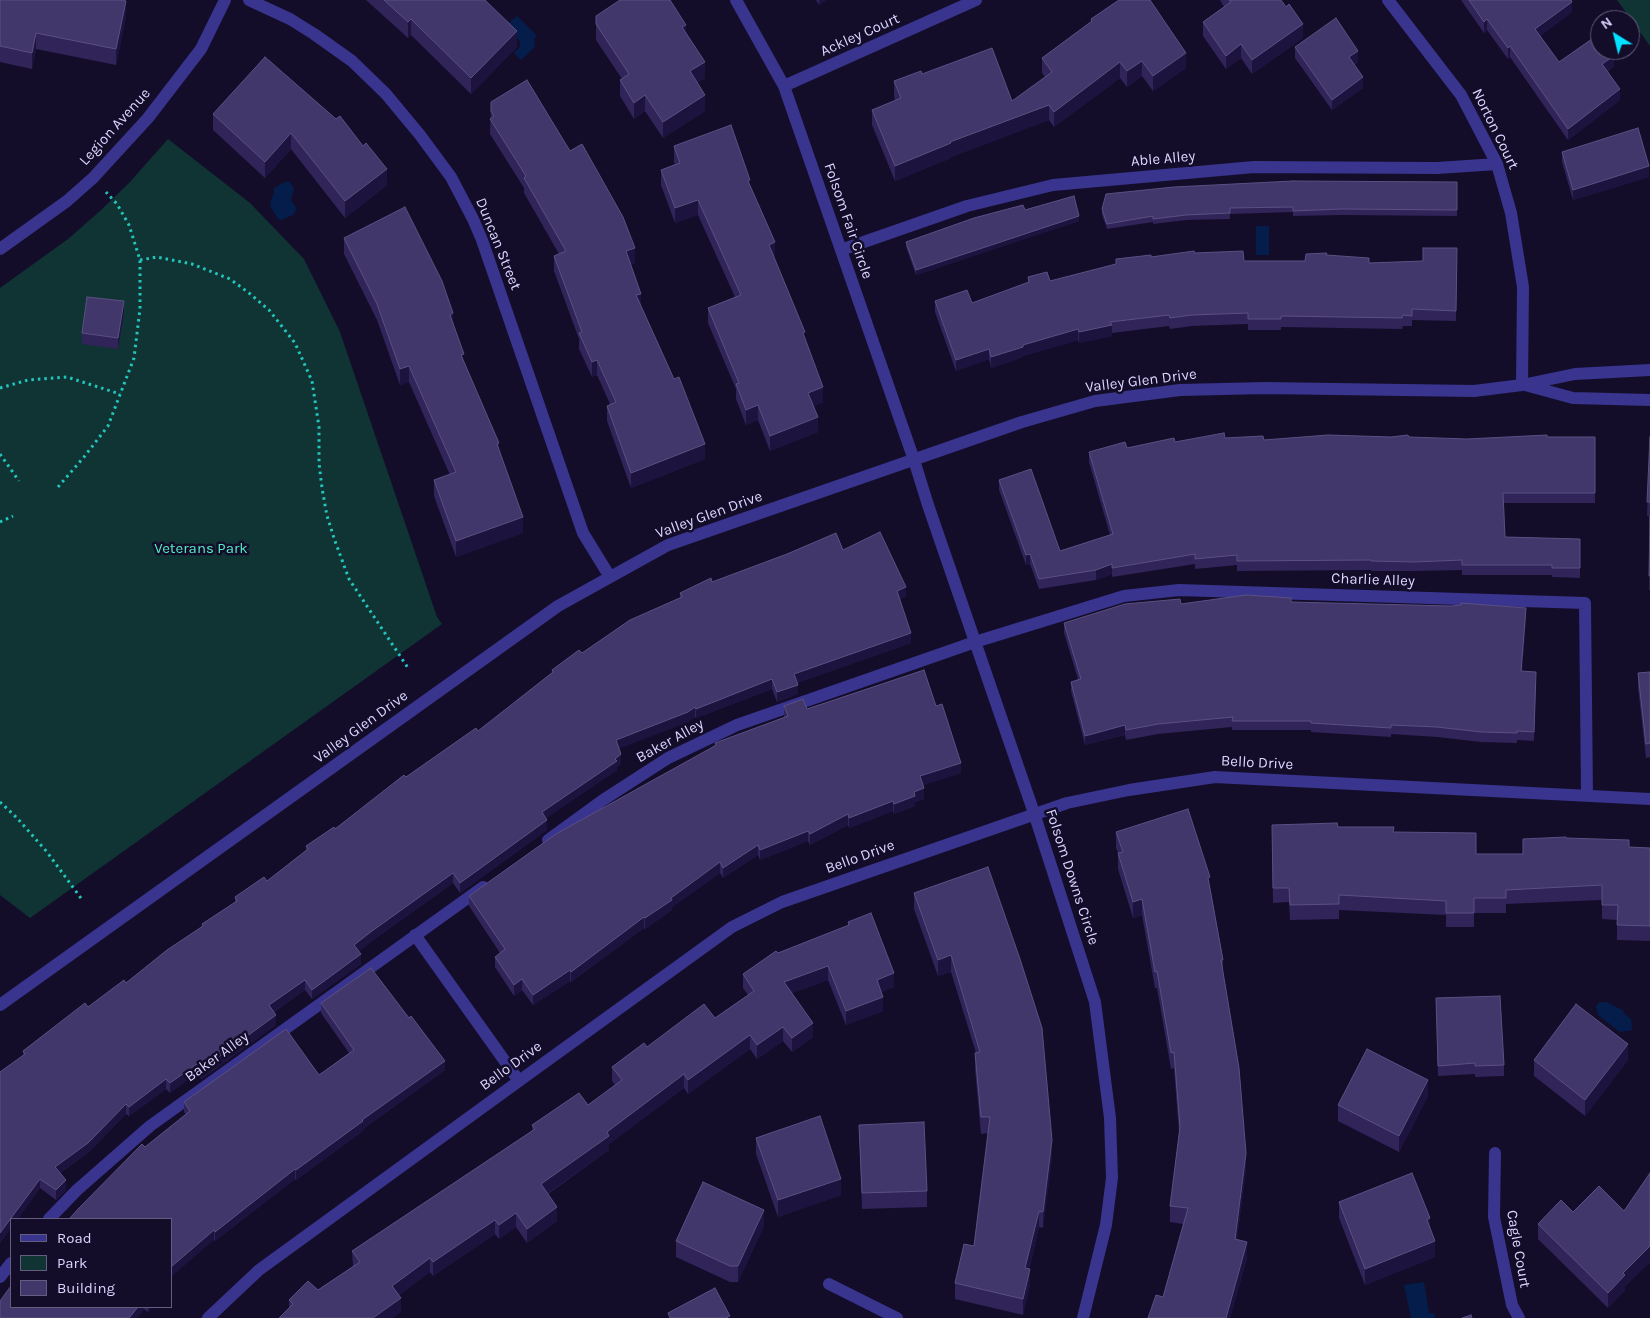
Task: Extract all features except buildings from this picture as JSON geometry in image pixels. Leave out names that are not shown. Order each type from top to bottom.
[{"type":"street","name":"Legion Avenue","points":[[0,249],[67,201],[93,178],[148,118],[201,49],[225,0]]},
{"type":"street","name":"Duncan Street","points":[[250,0],[290,19],[352,61],[386,94],[451,177],[482,240],[583,533],[610,577]]},
{"type":"street","name":"Folsom Fair Circle","points":[[736,0],[784,86],[914,460]]},
{"type":"street","name":"Ackley Court","points":[[784,86],[976,0]]},
{"type":"street","name":"Norton Court","points":[[1388,0],[1461,95],[1497,164],[1511,213],[1523,287],[1522,385]]},
{"type":"street","name":"Able Alley","points":[[841,250],[967,206],[1053,185],[1254,167],[1437,168],[1497,164]]},
{"type":"street","name":"Valley Glen Drive","points":[[0,1005],[558,606],[668,545],[1058,410],[1126,396],[1180,390],[1218,389],[1474,391],[1522,385],[1575,374],[1650,370]]},
{"type":"street","name":"Valley Glen Drive","points":[[1522,385],[1573,398],[1650,400]]},
{"type":"street","name":"Folsom Downs Circle","points":[[914,460],[1034,814],[1095,1002],[1110,1118],[1112,1178],[1106,1225],[1083,1318]]},
{"type":"street","name":"Charlie Alley","points":[[975,642],[1124,596],[1179,590],[1585,603],[1587,795]]},
{"type":"street","name":"Baker Alley","points":[[541,845],[603,800],[668,758],[737,725],[975,642]]},
{"type":"street","name":"Bello Drive","points":[[208,1318],[258,1270],[732,928],[782,902],[1066,803],[1129,790],[1215,777],[1650,799]]},
{"type":"street","name":"Baker Alley","points":[[50,1218],[78,1190],[150,1126],[494,879]]},
{"type":"street","points":[[415,935],[519,1081]]},
{"type":"street","name":"Cagle Court","points":[[1495,1153],[1494,1217],[1512,1305],[1519,1318]]},
{"type":"street","points":[[0,1277],[10,1264]]},
{"type":"street","points":[[829,1284],[898,1318]]},
{"type":"path","points":[[58,487],[108,426],[134,358],[140,309],[140,260],[128,225],[117,204],[93,178]]},
{"type":"path","points":[[140,260],[157,257],[192,264],[230,279],[268,310],[295,343],[312,382],[326,516],[335,542],[349,579],[408,668]]},
{"type":"path","points":[[0,388],[28,380],[67,377],[120,394]]},
{"type":"path","points":[[0,454],[20,481]]},
{"type":"path","points":[[0,522],[13,516]]},
{"type":"path","points":[[0,802],[47,852],[83,900]]},
{"type":"green space","points":[[1617,0],[1650,0],[1650,46],[1640,32],[1640,10],[1624,10]]},
{"type":"green space","name":"Veterans Park","points":[[168,139],[250,203],[304,259],[340,332],[437,617],[442,624],[30,918],[0,895],[0,288],[68,239],[100,211],[129,183]]},
{"type":"water","points":[[517,16],[537,36],[534,39],[535,47],[521,60],[514,53],[520,46],[520,41],[505,26]]},
{"type":"water","points":[[285,182],[290,182],[294,189],[291,200],[297,209],[293,215],[281,220],[278,219],[271,208],[270,202],[274,194],[274,188]]},
{"type":"water","points":[[1256,226],[1269,226],[1269,255],[1256,255]]},
{"type":"water","points":[[1600,1002],[1607,1002],[1624,1011],[1623,1013],[1631,1019],[1632,1030],[1620,1032],[1598,1015],[1596,1006]]},
{"type":"water","points":[[1424,1282],[1429,1313],[1434,1313],[1435,1318],[1411,1318],[1404,1285]]}]
